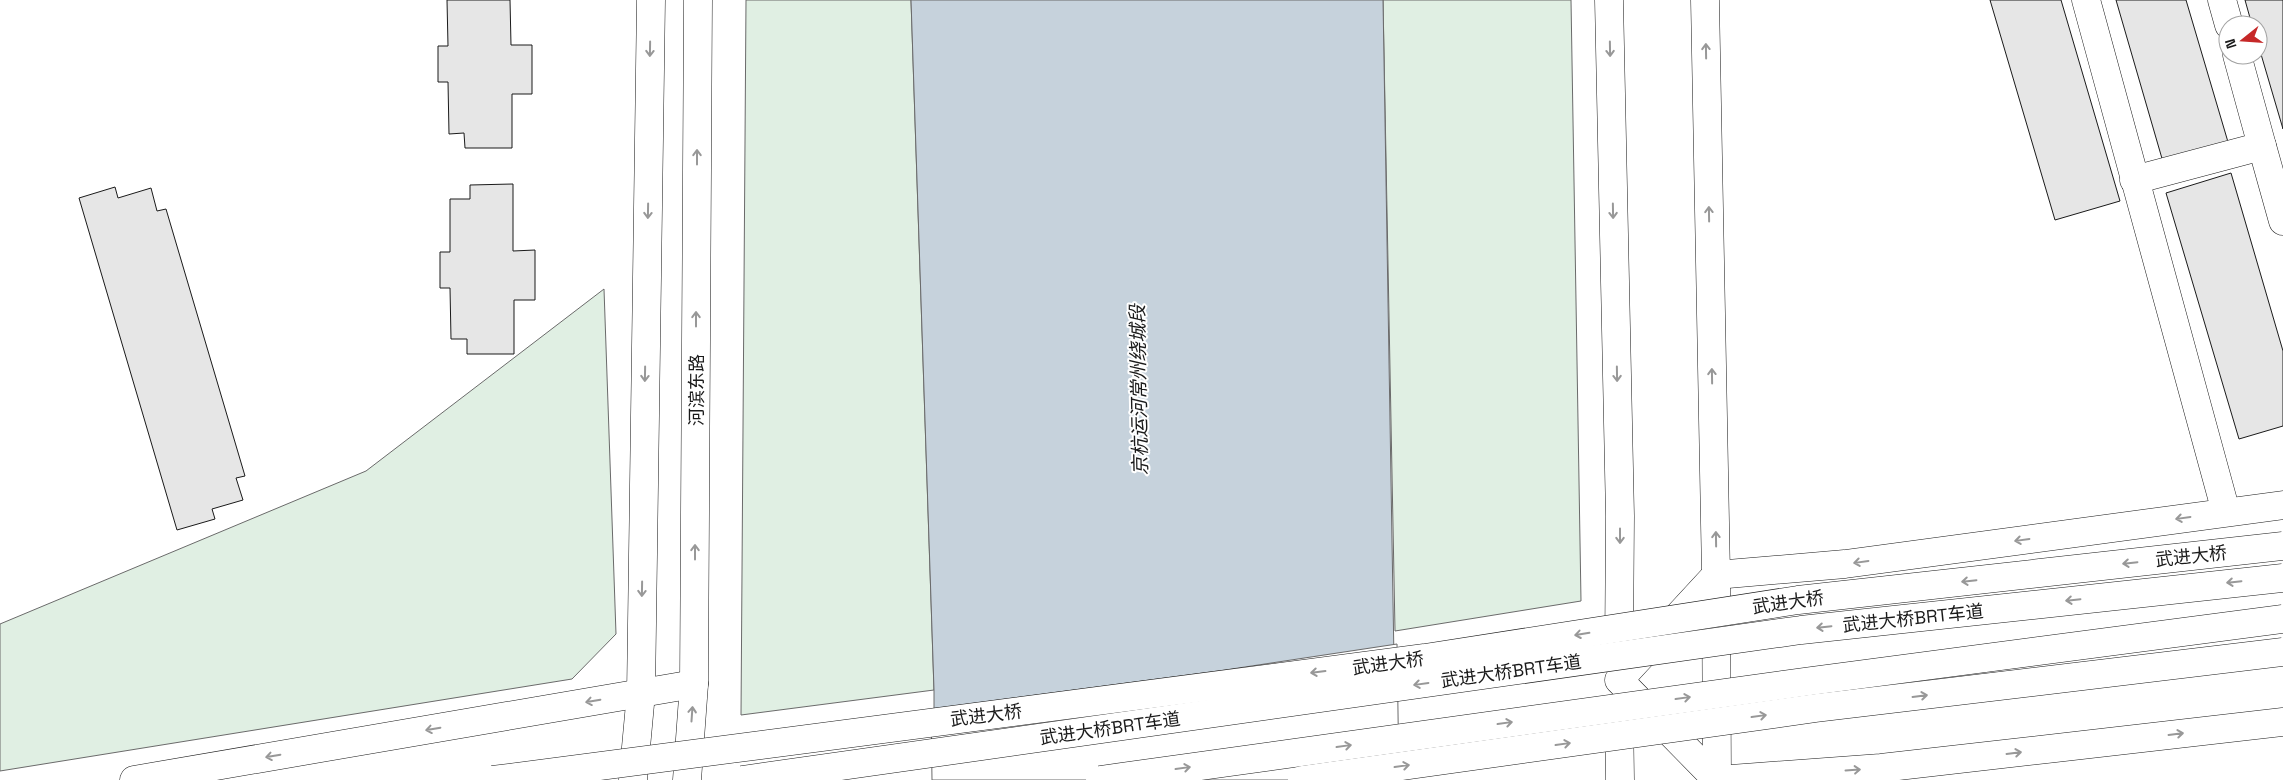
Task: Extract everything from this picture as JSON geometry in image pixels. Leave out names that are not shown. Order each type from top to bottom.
[{"type":"main road","points":[[634,780],[641,693],[650,0]]},
{"type":"main road","name":"河滨东路","points":[[687,780],[694,684],[698,0]]},
{"type":"main road","points":[[1609,0],[1620,516],[1620,780]]},
{"type":"main road","points":[[1705,0],[1716,575],[1717,780]]},
{"type":"main road","points":[[2086,0],[2226,512]]},
{"type":"main road","points":[[2222,0],[2226,15]]},
{"type":"main road","points":[[2240,65],[2283,221]]},
{"type":"main road","points":[[2134,180],[2262,146]]},
{"type":"main road","points":[[1619,680],[1716,575],[1846,564],[2283,504]]},
{"type":"main road","name":"武进大桥","points":[[493,780],[1425,658],[1798,600],[2283,546]]},
{"type":"main road","name":"武进大桥BRT车道","points":[[742,780],[1801,630],[2283,578]]},
{"type":"main road","points":[[1100,780],[1811,681],[2261,620],[2283,619]]},
{"type":"main road","points":[[1302,780],[1816,708],[2283,652]]},
{"type":"main road","points":[[1619,680],[1717,780],[1881,768],[2283,722]]},
{"type":"main road","points":[[134,780],[694,684]]},
{"type":"green space","points":[[746,0],[911,0],[934,690],[741,715]]},
{"type":"green space","points":[[1383,0],[1571,0],[1581,601],[1395,631]]},
{"type":"green space","points":[[604,289],[616,634],[572,679],[0,771],[0,624],[366,471]]},
{"type":"water","name":"京杭运河常州绕城段","points":[[911,0],[1383,0],[1396,780],[934,780],[934,690]]},
{"type":"pier","points":[[1397,644],[1399,780],[932,780],[931,709],[1225,670]]},
{"type":"building","points":[[447,0],[510,0],[511,45],[532,45],[532,94],[512,94],[512,148],[465,148],[464,133],[449,134],[448,82],[438,82],[438,46],[448,46]]},
{"type":"building","points":[[1990,0],[2061,0],[2120,201],[2055,220]]},
{"type":"building","points":[[2116,0],[2186,0],[2228,142],[2163,162]]},
{"type":"building","points":[[2245,0],[2283,0],[2283,129],[2264,65],[2268,65],[2268,15],[2249,15]]},
{"type":"building","points":[[2231,173],[2283,351],[2283,426],[2239,439],[2166,193]]},
{"type":"building","points":[[513,184],[513,251],[535,250],[535,300],[514,300],[514,354],[467,354],[467,339],[451,339],[450,288],[440,288],[440,252],[450,252],[450,199],[470,199],[470,185]]},
{"type":"building","points":[[115,187],[118,198],[151,188],[157,211],[166,209],[245,476],[236,478],[243,500],[212,509],[215,519],[177,530],[79,198]]}]
